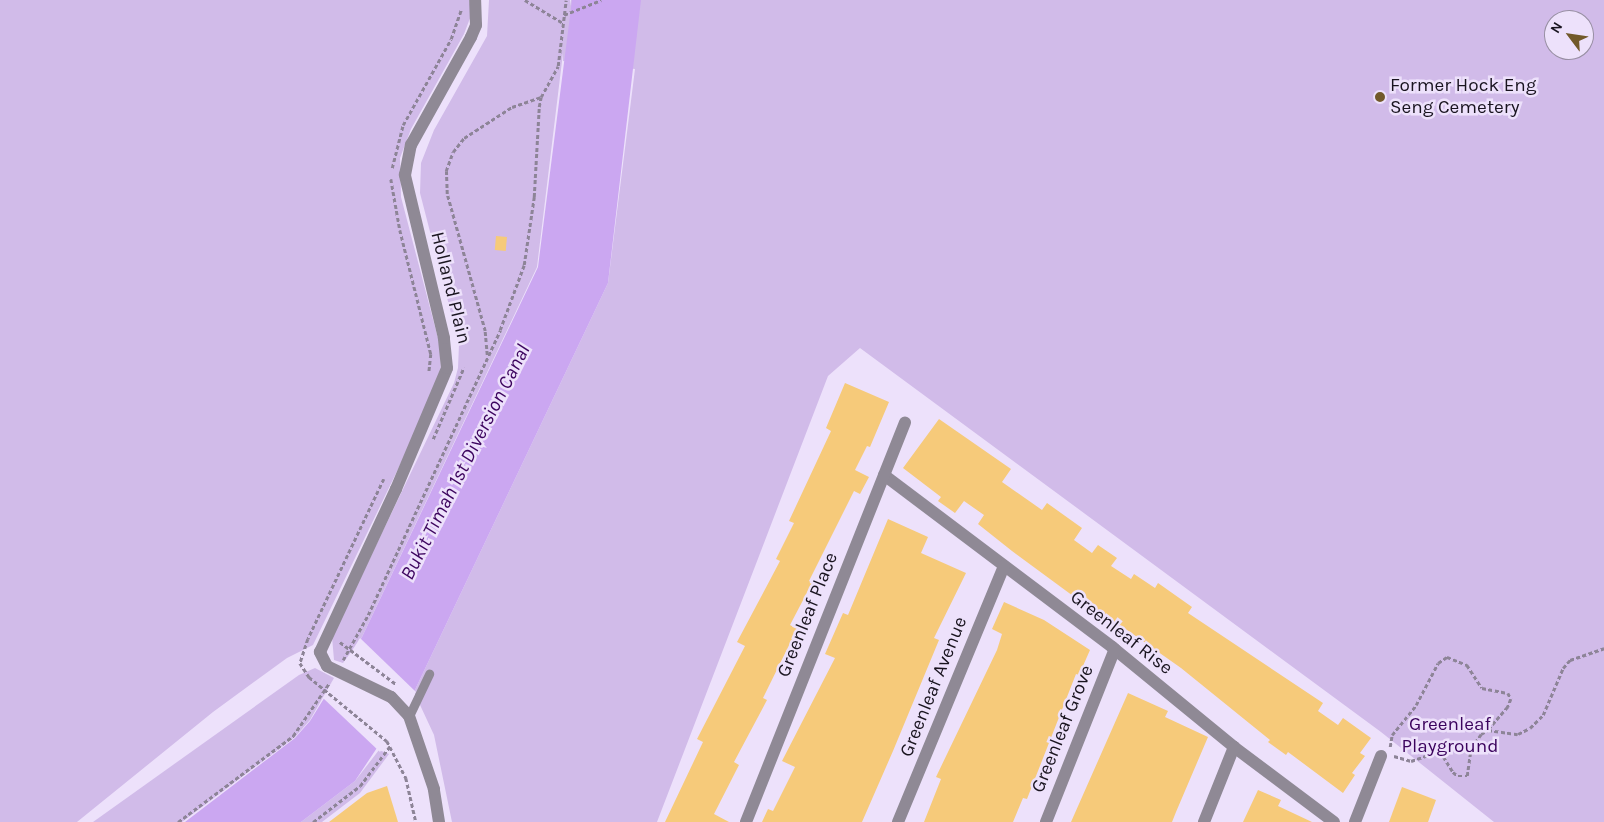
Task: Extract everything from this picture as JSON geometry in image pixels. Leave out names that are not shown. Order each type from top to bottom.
[{"type":"street","name":"Holland Plain","points":[[407,713],[392,697],[339,672],[321,660],[320,652],[396,490],[447,368],[444,338],[405,175],[411,145],[471,37],[477,13],[475,0]]},
{"type":"street","name":"Greenleaf Place","points":[[746,822],[905,422]]},
{"type":"street","name":"Greenleaf Rise","points":[[884,475],[1114,649],[1234,747],[1334,822]]},
{"type":"street","name":"Greenleaf Avenue","points":[[898,822],[1004,566]]},
{"type":"street","name":"Greenleaf Grove","points":[[1046,822],[1114,649]]},
{"type":"street","points":[[407,713],[434,789],[439,822]]},
{"type":"street","points":[[1204,822],[1234,747]]},
{"type":"street","points":[[1355,822],[1381,756]]},
{"type":"lane","points":[[407,713],[429,674]]},
{"type":"path","points":[[525,0],[563,23]]},
{"type":"path","points":[[564,14],[602,0]]},
{"type":"path","points":[[487,357],[485,331],[446,194],[446,171],[453,152],[480,125],[512,108],[541,97]]},
{"type":"path","points":[[428,381],[431,365]]},
{"type":"path","points":[[385,476],[308,639],[300,664],[309,677],[387,741],[406,778],[416,822]]},
{"type":"path","points":[[339,644],[400,689]]},
{"type":"path","points":[[1488,730],[1508,707],[1511,699],[1508,693],[1482,688],[1467,665],[1448,657],[1438,662],[1416,705],[1392,736],[1390,748],[1398,760],[1411,760],[1440,751],[1453,772],[1467,776],[1471,748],[1480,734],[1488,730],[1518,734],[1530,728],[1543,715],[1563,668],[1570,660],[1604,648]]},
{"type":"path","points":[[313,822],[360,786],[390,746]]},
{"type":"green space","points":[[0,0],[469,0],[472,13],[464,34],[411,129],[400,158],[401,197],[440,346],[441,380],[313,645],[287,658],[213,712],[77,822],[0,822]]},
{"type":"green space","name":"Greenleaf Playground","points":[[489,0],[570,0],[570,6],[571,0],[1604,0],[1604,822],[1494,822],[1381,732],[860,348],[828,376],[657,822],[452,822],[434,735],[414,692],[608,283],[635,69],[563,61],[563,53],[537,267],[362,637],[343,663],[334,660],[332,637],[454,383],[458,368],[459,344],[420,193],[421,163],[434,130],[487,36]]},
{"type":"green space","points":[[315,668],[334,678],[310,720],[295,737],[182,822],[93,822],[299,675]]},
{"type":"green space","points":[[379,750],[389,754],[360,793],[322,822],[301,822],[355,781]]},
{"type":"water","name":"Bukit Timah 1st Diversion Canal","points":[[572,0],[641,0],[608,283],[414,692],[355,781],[301,822],[185,822],[295,738],[310,721],[362,637],[538,267]]},
{"type":"pier","points":[[360,638],[416,692],[380,752],[323,698]]},
{"type":"building","points":[[496,236],[507,237],[506,251],[495,250]]},
{"type":"building","points":[[845,383],[889,402],[870,447],[867,446],[855,470],[869,477],[860,494],[854,491],[809,581],[812,583],[790,625],[797,629],[763,698],[767,700],[734,762],[739,765],[714,814],[729,822],[665,822],[703,742],[697,739],[745,646],[737,642],[780,561],[776,559],[794,523],[789,521],[831,431],[826,428]]},
{"type":"building","points":[[939,419],[1011,469],[1002,482],[1042,510],[1047,503],[1082,528],[1074,540],[1092,553],[1098,545],[1117,558],[1111,566],[1131,579],[1134,574],[1155,588],[1158,583],[1192,607],[1188,613],[1323,703],[1318,711],[1338,725],[1343,718],[1371,738],[1360,753],[1365,756],[1352,773],[1355,775],[1343,793],[1288,752],[1286,755],[1268,742],[1270,740],[1181,668],[1120,625],[1118,628],[1103,618],[1012,551],[978,524],[984,515],[964,501],[955,513],[938,501],[941,497],[903,468]]},
{"type":"building","points":[[888,519],[928,537],[921,553],[966,573],[934,638],[939,640],[893,751],[862,822],[762,822],[768,809],[773,811],[795,767],[782,761],[835,658],[825,654],[843,613],[848,615]]},
{"type":"building","points":[[1004,602],[1044,620],[1090,650],[1079,675],[1076,674],[1027,799],[1023,798],[1013,822],[924,822],[941,779],[936,777],[997,650],[1002,634],[992,629]]},
{"type":"building","points":[[1128,693],[1168,711],[1165,717],[1208,737],[1172,822],[1071,822]]},
{"type":"building","points":[[387,786],[398,822],[329,822],[367,793]]},
{"type":"building","points":[[1402,787],[1436,800],[1428,822],[1389,822]]},
{"type":"building","points":[[1258,790],[1281,800],[1278,806],[1312,822],[1243,822]]},
{"type":"place","name":"Former Hock Eng Seng Cemetery","points":[[1380,97]]}]
